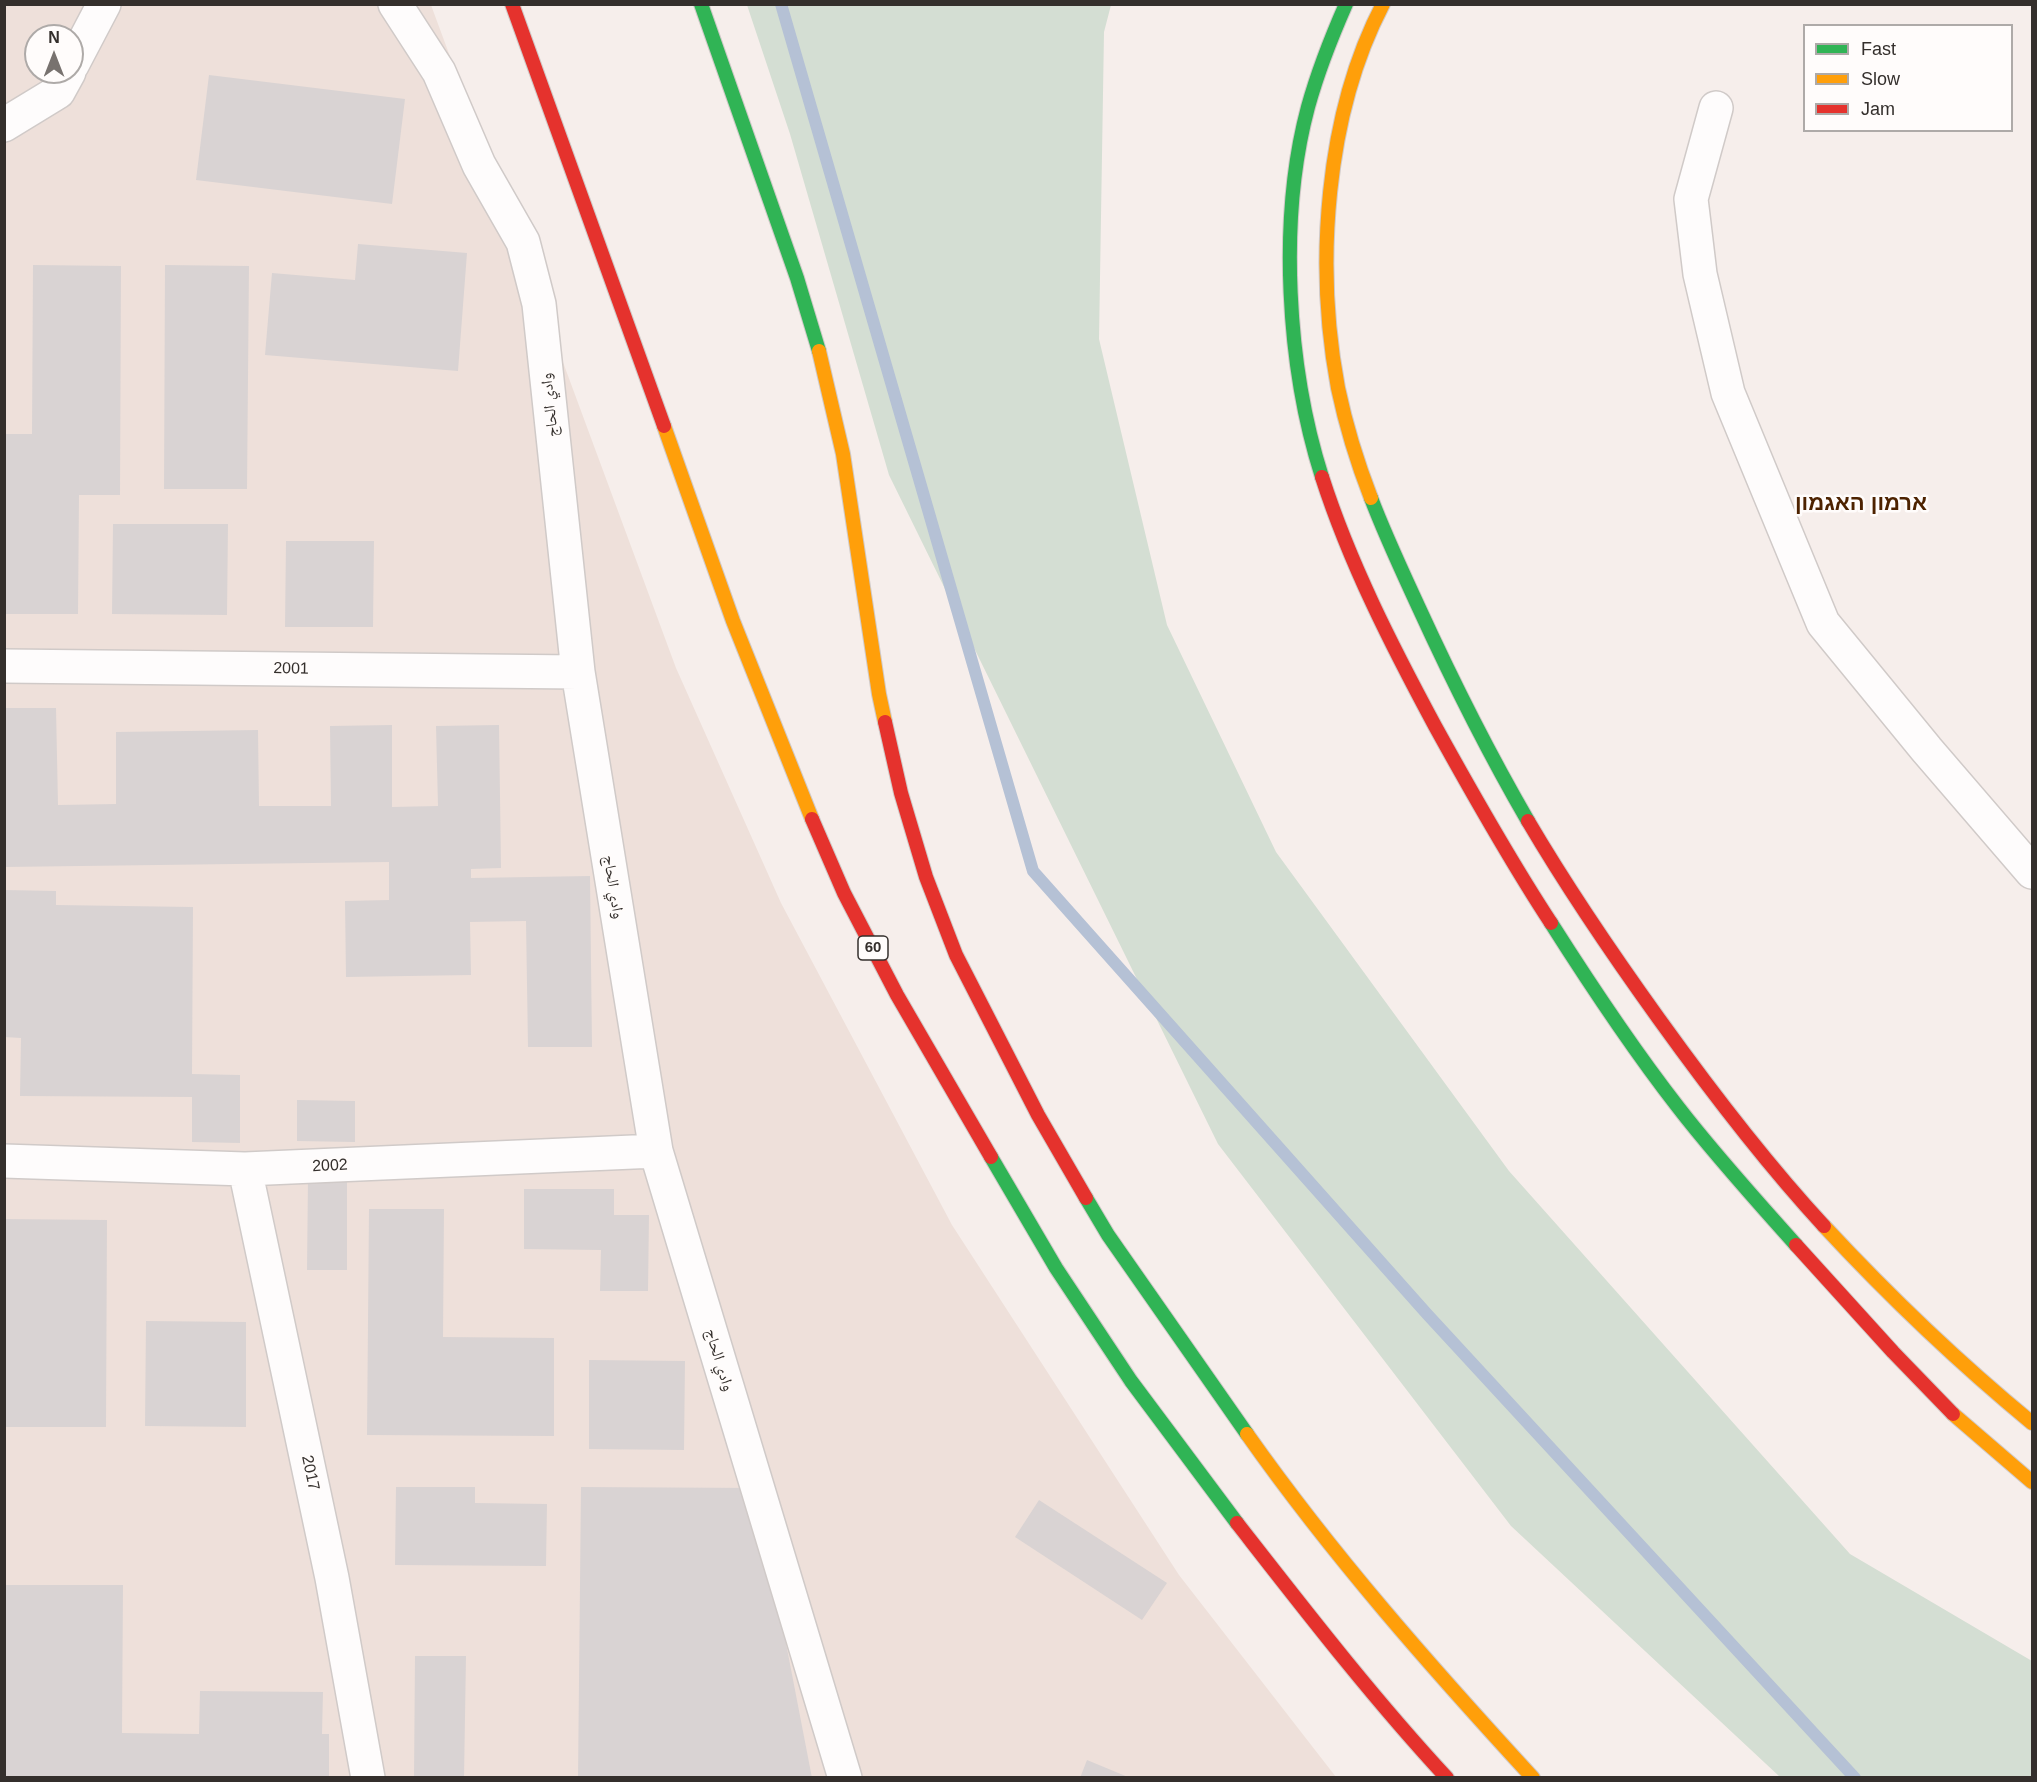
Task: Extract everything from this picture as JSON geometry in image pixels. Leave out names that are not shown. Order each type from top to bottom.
[{"type":"main road","name":"60","points":[[512,4],[729,610],[798,785],[844,893],[897,995],[1056,1268],[1131,1382],[1211,1491],[1322,1632],[1447,1778]]},
{"type":"main road","points":[[701,4],[797,278],[823,364],[843,454],[879,694],[901,793],[926,877],[957,955],[1038,1114],[1108,1235],[1172,1329],[1250,1439],[1346,1565],[1446,1683],[1533,1778]]},
{"type":"main road","points":[[1346,4],[1334,27],[1314,84],[1298,157],[1290,232],[1292,305],[1299,379],[1315,453],[1341,530],[1384,628],[1489,824],[1542,911],[1661,1084],[1778,1224],[1897,1356],[1964,1424],[2032,1482]]},
{"type":"main road","points":[[1383,4],[1369,29],[1351,81],[1334,160],[1327,236],[1328,309],[1339,390],[1361,471],[1399,565],[1438,651],[1500,771],[1544,849],[1606,945],[1743,1134],[1822,1224],[1923,1328],[2032,1423]]},
{"type":"street","points":[[84,42],[104,4]]},
{"type":"street","name":"وادي الحاج","points":[[395,4],[439,72],[479,165],[523,242],[539,304],[578,672],[656,1151],[845,1778]]},
{"type":"street","points":[[4,125],[58,92],[62,84]]},
{"type":"street","points":[[1716,108],[1691,199],[1700,274],[1728,393],[1823,623],[2032,872]]},
{"type":"street","name":"2001","points":[[4,666],[578,672]]},
{"type":"street","name":"2002","points":[[4,1161],[245,1169],[656,1151]]},
{"type":"street","name":"2017","points":[[245,1169],[332,1578],[368,1778]]},
{"type":"shaded area","points":[[5,5],[431,5],[676,668],[781,903],[952,1225],[1179,1575],[1336,1777],[5,1778]]},
{"type":"shaded area","points":[[747,5],[1111,5],[1104,32],[1099,339],[1167,625],[1276,852],[1509,1171],[1850,1554],[2032,1661],[2032,1777],[1780,1777],[1511,1526],[1218,1144],[889,475],[790,134]]},
{"type":"building","points":[[209,75],[405,99],[392,204],[196,180]]},
{"type":"building","points":[[358,244],[467,253],[458,371],[265,355],[272,273],[355,280]]},
{"type":"building","points":[[33,265],[121,266],[120,495],[79,495],[78,614],[4,614],[4,434],[32,434]]},
{"type":"building","points":[[165,265],[249,266],[247,489],[164,489]]},
{"type":"building","points":[[113,524],[228,524],[227,615],[112,614]]},
{"type":"building","points":[[286,541],[374,541],[373,627],[285,627]]},
{"type":"building","points":[[4,708],[56,708],[58,805],[116,804],[116,732],[258,730],[259,806],[331,806],[330,726],[392,725],[392,807],[438,806],[436,726],[499,725],[501,868],[471,869],[471,878],[590,876],[592,1047],[528,1047],[526,921],[470,922],[471,975],[346,977],[345,901],[389,900],[389,862],[4,867]]},
{"type":"building","points":[[4,890],[56,891],[56,905],[193,907],[192,1074],[240,1075],[240,1143],[192,1142],[192,1097],[20,1096],[21,1038],[4,1037]]},
{"type":"building","points":[[297,1100],[355,1101],[355,1142],[297,1141]]},
{"type":"building","points":[[308,1178],[347,1178],[347,1270],[307,1270]]},
{"type":"building","points":[[524,1189],[614,1189],[614,1215],[649,1215],[648,1291],[600,1291],[601,1250],[524,1249]]},
{"type":"building","points":[[369,1209],[444,1209],[443,1337],[554,1338],[554,1436],[367,1435]]},
{"type":"building","points":[[4,1219],[107,1220],[106,1427],[4,1427]]},
{"type":"building","points":[[146,1321],[246,1322],[246,1427],[145,1426]]},
{"type":"building","points":[[589,1360],[685,1361],[684,1450],[589,1449]]},
{"type":"building","points":[[396,1487],[475,1487],[475,1503],[547,1504],[546,1566],[395,1565]]},
{"type":"building","points":[[581,1487],[756,1488],[812,1778],[578,1778]]},
{"type":"building","points":[[1039,1500],[1167,1583],[1142,1620],[1015,1537]]},
{"type":"building","points":[[4,1585],[123,1585],[122,1733],[199,1734],[200,1691],[323,1692],[322,1734],[329,1734],[329,1778],[5,1778]]},
{"type":"building","points":[[415,1656],[466,1656],[464,1778],[414,1778]]},
{"type":"building","points":[[1087,1760],[1128,1777],[1128,1778],[1080,1778]]},
{"type":"waterway","points":[[781,4],[1033,871],[1427,1314],[1855,1778]]},
{"type":"traffic: fast","points":[[701,4],[797,278],[819,351]]},
{"type":"traffic: fast","points":[[1322,477],[1310,434],[1294,341],[1290,244],[1299,151],[1308,107],[1325,55],[1346,4]]},
{"type":"traffic: fast","points":[[1371,498],[1444,662],[1528,821]]},
{"type":"traffic: fast","points":[[1551,923],[1612,1017],[1661,1085],[1721,1160],[1796,1245]]},
{"type":"traffic: fast","points":[[991,1157],[1056,1268],[1131,1381],[1237,1523]]},
{"type":"traffic: fast","points":[[1086,1198],[1108,1235],[1247,1434]]},
{"type":"traffic: slow","points":[[1371,498],[1352,444],[1338,388],[1327,292],[1327,242],[1330,192],[1337,142],[1348,94],[1363,47],[1383,4]]},
{"type":"traffic: slow","points":[[819,351],[843,454],[885,722]]},
{"type":"traffic: slow","points":[[664,426],[733,621],[812,819]]},
{"type":"traffic: slow","points":[[1824,1226],[1925,1328],[2032,1423]]},
{"type":"traffic: slow","points":[[1953,1414],[2032,1482]]},
{"type":"traffic: slow","points":[[1247,1434],[1314,1524],[1384,1610],[1533,1778]]},
{"type":"traffic: jam","points":[[512,4],[664,426]]},
{"type":"traffic: jam","points":[[1322,477],[1345,541],[1403,666],[1477,801],[1551,923]]},
{"type":"traffic: jam","points":[[885,722],[901,793],[926,877],[956,955],[1038,1115],[1086,1198]]},
{"type":"traffic: jam","points":[[812,819],[844,893],[897,995],[991,1157]]},
{"type":"traffic: jam","points":[[1528,821],[1591,922],[1678,1046],[1759,1151],[1824,1226]]},
{"type":"traffic: jam","points":[[1796,1245],[1953,1414]]},
{"type":"traffic: jam","points":[[1237,1523],[1366,1685],[1447,1778]]},
{"type":"district","name":"ארמון האגמון","points":[[1861,504]]}]
